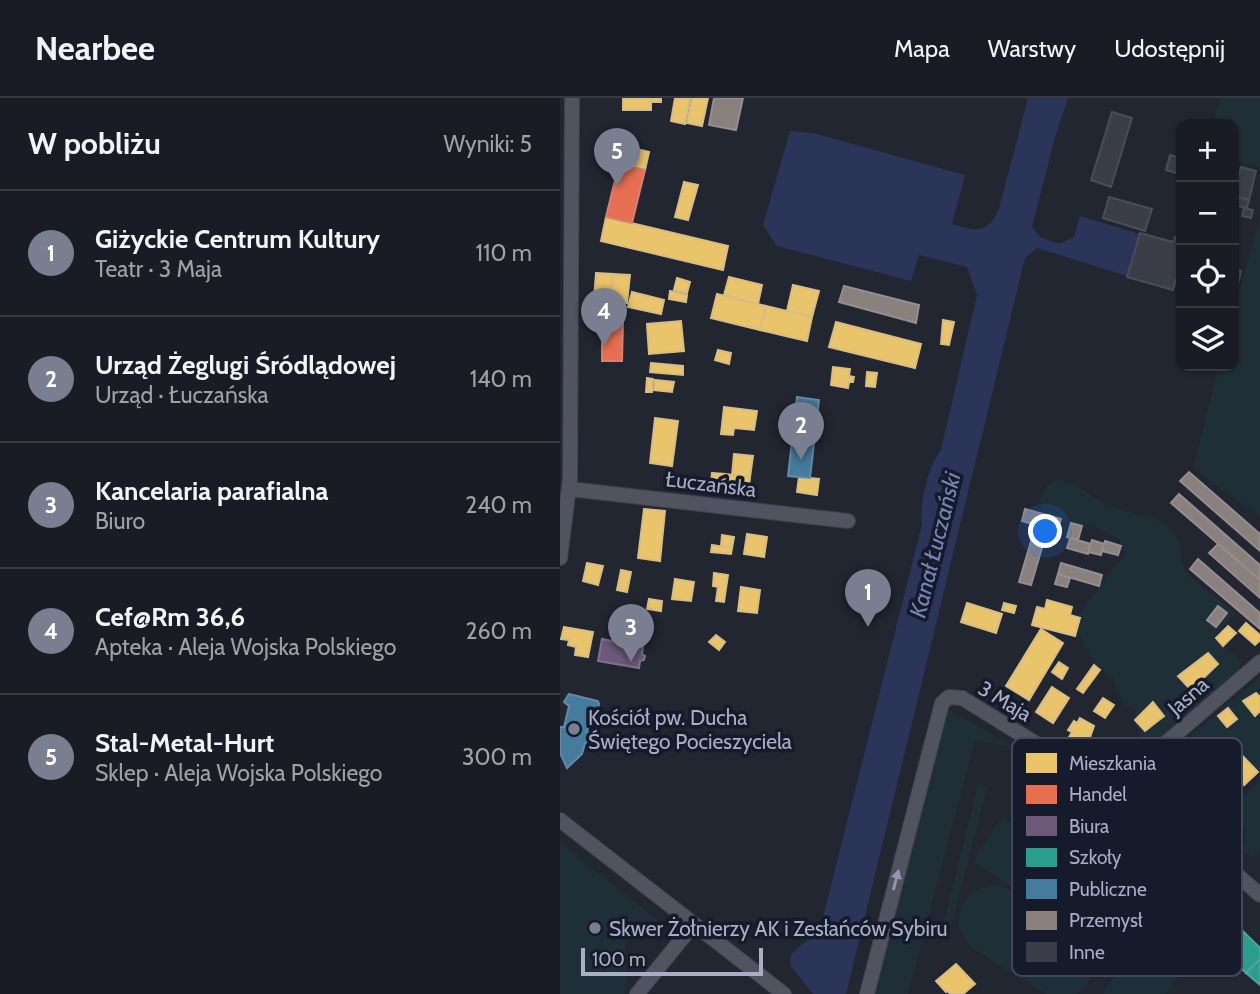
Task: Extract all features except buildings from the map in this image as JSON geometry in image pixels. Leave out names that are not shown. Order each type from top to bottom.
[{"type":"street","points":[[560,558],[570,489],[572,98]]},
{"type":"street","name":"Łuczańska","points":[[570,489],[848,521]]},
{"type":"street","name":"Jasna","points":[[1172,738],[1260,662]]},
{"type":"street","name":"3 Maja","points":[[867,994],[942,703],[949,697],[962,698],[1026,738]]},
{"type":"street","points":[[560,820],[784,994]]},
{"type":"street","name":"3 Maja","points":[[1242,880],[1260,895]]},
{"type":"street","points":[[637,994],[694,924]]},
{"type":"shaded area","points":[[1220,98],[1260,98],[1260,167],[1239,162],[1239,119],[1214,119]]},
{"type":"shaded area","points":[[1260,217],[1260,517],[1193,468],[1218,371],[1239,371],[1239,292]]},
{"type":"shaded area","points":[[1057,480],[1066,482],[1109,506],[1162,523],[1176,536],[1180,544],[1182,564],[1186,572],[1236,613],[1213,638],[1239,659],[1240,670],[1160,738],[1141,738],[1136,726],[1135,710],[1124,706],[1113,678],[1096,665],[1076,630],[1077,617],[1125,556],[1119,539],[1090,525],[1074,524],[1045,512],[1039,501],[1047,485]]},
{"type":"shaded area","points":[[1260,677],[1260,774],[1242,754],[1242,738],[1192,738],[1192,734]]},
{"type":"shaded area","points":[[950,710],[1012,747],[975,740],[908,994],[873,994],[946,712]]},
{"type":"shaded area","points":[[1260,780],[1260,851],[1253,857],[1242,851],[1246,835],[1242,822],[1242,794],[1245,795]]},
{"type":"shaded area","points":[[978,785],[987,787],[951,927],[943,925]]},
{"type":"shaded area","points":[[1002,817],[1012,824],[1012,887],[973,861]]},
{"type":"shaded area","points":[[560,843],[665,926],[656,932],[629,939],[625,943],[625,994],[560,994]]},
{"type":"shaded area","points":[[996,885],[1012,892],[1012,973],[971,947],[959,927],[961,907],[966,899],[984,887]]},
{"type":"shaded area","points":[[1017,976],[1091,976],[1077,994],[1046,994]]},
{"type":"shaded area","points":[[1115,976],[1178,976],[1166,994],[1103,994]]},
{"type":"water","name":"Kanał Łuczański","points":[[1028,98],[1068,98],[1032,227],[1040,237],[1059,244],[1074,237],[1080,216],[1139,234],[1127,276],[1037,248],[1025,258],[846,994],[813,994],[791,966],[790,958],[821,925],[922,525],[926,486],[932,466],[941,450],[977,295],[967,267],[919,255],[911,281],[777,246],[763,225],[790,131],[813,133],[965,175],[952,224],[975,229],[985,227],[999,209]]},
{"type":"place","name":"Stal-Metal-Hurt","points":[[617,186]]},
{"type":"place","name":"Cef@Rm 36,6","points":[[604,346]]},
{"type":"place","name":"Urząd Żeglugi Śródlądowej","points":[[801,460]]},
{"type":"place","name":"Giżyckie Centrum Kultury","points":[[868,627]]},
{"type":"place","name":"Kancelaria parafialna","points":[[631,662]]},
{"type":"place","name":"Kościół pw. Ducha Świętego Pocieszyciela","points":[[574,729]]},
{"type":"place","name":"Skwer Żołnierzy AK i Zesłańców Sybiru","points":[[595,928]]}]
